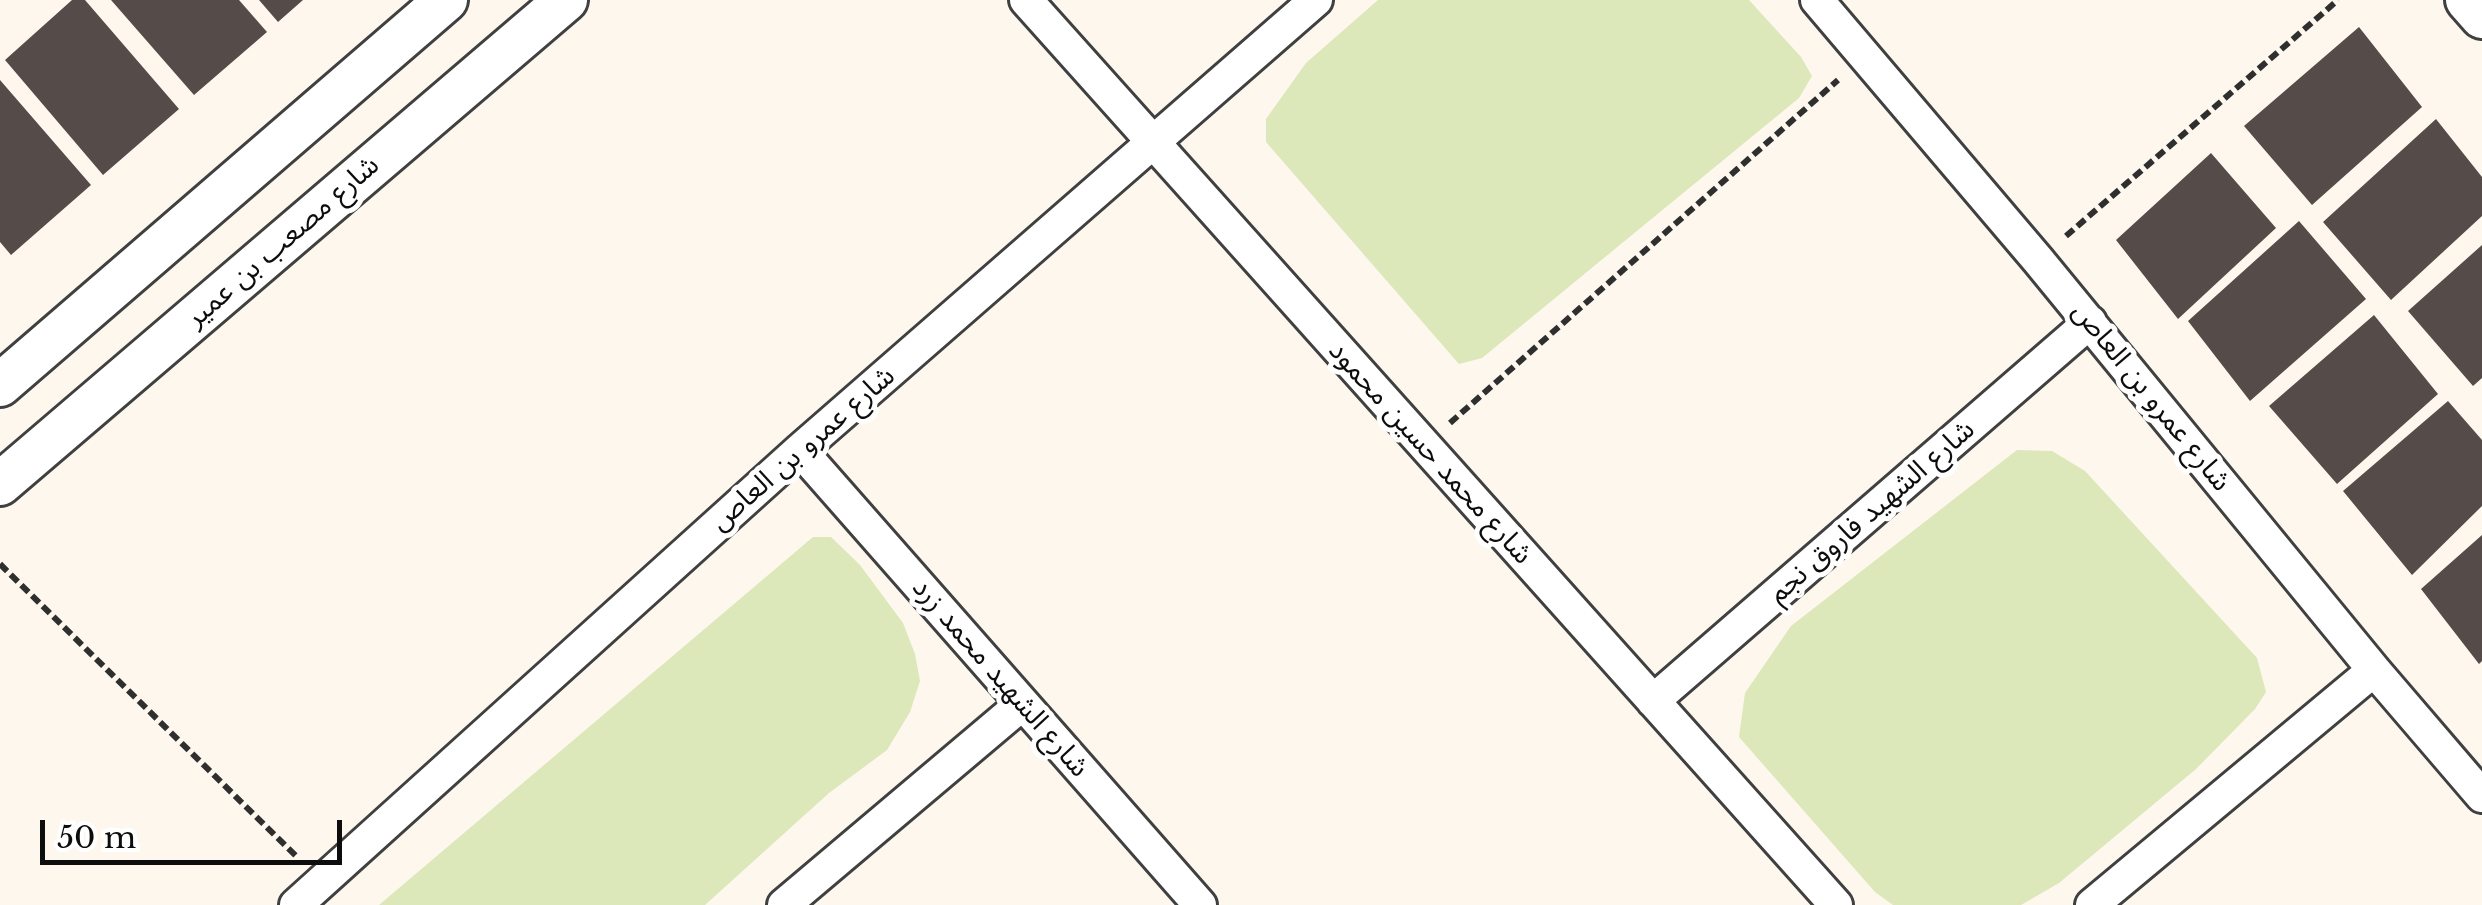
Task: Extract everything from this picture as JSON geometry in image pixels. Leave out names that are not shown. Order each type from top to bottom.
[{"type":"street","points":[[0,385],[446,0]]},
{"type":"street","name":"شارع مصعب بن عمير","points":[[0,484],[566,0]]},
{"type":"street","name":"شارع محمد حسين محمود","points":[[1026,0],[1836,905]]},
{"type":"street","name":"شارع عمرو بن العاص","points":[[296,905],[800,450],[1316,0]]},
{"type":"street","name":"شارع عمرو بن العاص","points":[[1817,0],[2090,322],[2482,796]]},
{"type":"street","points":[[2467,0],[2482,18]]},
{"type":"street","name":"شارع الشهيد فاروق نجم","points":[[1653,702],[2090,322]]},
{"type":"street","name":"شارع الشهيد محمد زرد","points":[[800,450],[1200,905]]},
{"type":"street","points":[[2092,905],[2374,670]]},
{"type":"street","points":[[784,905],[1022,704]]},
{"type":"path","points":[[2038,260],[2338,0]]},
{"type":"path","points":[[1424,446],[1865,56]]},
{"type":"path","points":[[0,564],[321,880]]},
{"type":"green space","points":[[1378,0],[1749,0],[1801,57],[1812,76],[1799,98],[1482,358],[1459,364],[1266,142],[1266,119],[1306,63]]},
{"type":"green space","points":[[2017,450],[2052,451],[2085,471],[2257,658],[2266,692],[2255,709],[2196,769],[2059,883],[2021,905],[1893,905],[1875,892],[1739,737],[1745,693],[1791,626]]},
{"type":"green space","points":[[813,537],[831,537],[860,565],[903,623],[920,681],[910,712],[887,750],[829,793],[705,905],[379,905]]},
{"type":"building","points":[[72,0],[85,0],[179,109],[103,175],[5,60]]},
{"type":"building","points":[[111,0],[239,0],[267,32],[194,95]]},
{"type":"building","points":[[259,0],[303,0],[278,22]]},
{"type":"building","points":[[2359,27],[2422,107],[2312,205],[2244,126]]},
{"type":"building","points":[[0,80],[91,185],[11,255],[0,242]]},
{"type":"building","points":[[2436,119],[2482,177],[2482,216],[2391,300],[2323,222]]},
{"type":"building","points":[[2211,153],[2276,228],[2178,319],[2116,240]]},
{"type":"building","points":[[2299,221],[2366,299],[2250,401],[2188,321]]},
{"type":"building","points":[[2482,245],[2482,378],[2473,386],[2408,311]]},
{"type":"building","points":[[2374,315],[2438,394],[2337,484],[2269,406]]},
{"type":"building","points":[[2448,401],[2482,440],[2482,506],[2412,575],[2343,491]]},
{"type":"building","points":[[2482,535],[2482,661],[2479,664],[2421,589]]}]
